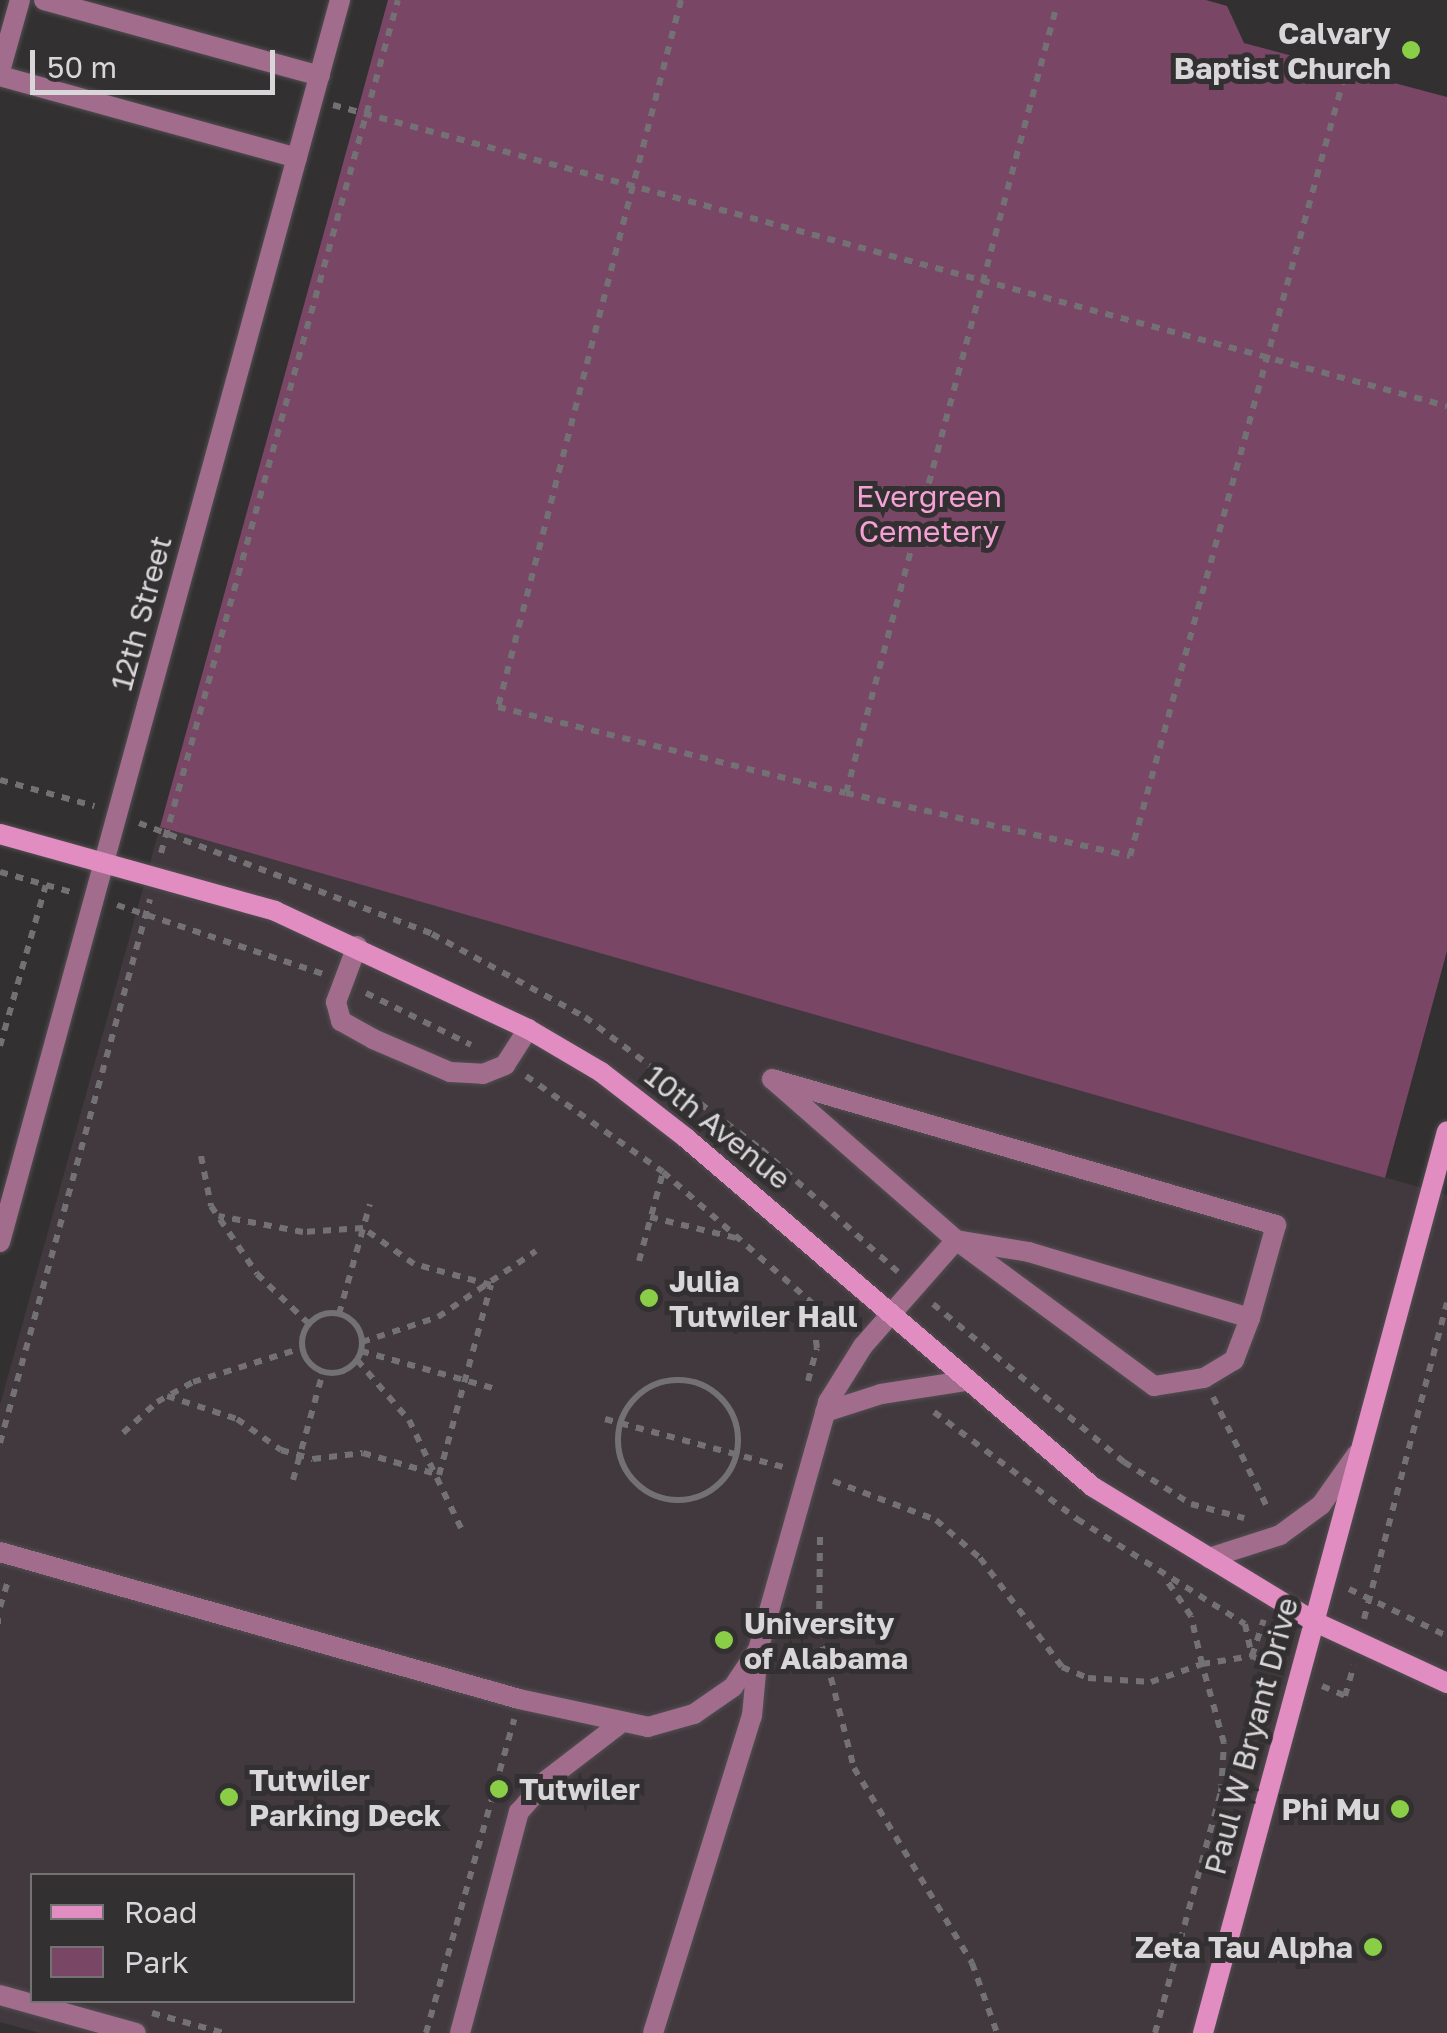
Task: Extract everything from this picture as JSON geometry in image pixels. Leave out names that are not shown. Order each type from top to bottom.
[{"type":"main road","name":"10th Avenue","points":[[0,834],[275,911],[358,946],[528,1028],[601,1072],[686,1138],[1093,1486],[1312,1620],[1447,1683]]},
{"type":"main road","name":"Paul W Bryant Drive","points":[[1203,2033],[1447,1131]]},
{"type":"street","points":[[20,0],[0,74],[296,158]]},
{"type":"street","points":[[44,0],[320,76]]},
{"type":"street","name":"12th Street","points":[[0,1242],[340,0]]},
{"type":"street","points":[[358,946],[336,1002],[342,1020],[372,1039],[450,1072],[483,1074],[506,1065],[528,1028]]},
{"type":"street","points":[[772,1080],[1276,1225],[1234,1360],[1204,1378],[1154,1386],[956,1240],[772,1080]]},
{"type":"street","points":[[652,2033],[752,1716],[758,1650],[825,1412],[863,1346],[956,1240]]},
{"type":"street","points":[[956,1240],[1029,1252],[1250,1318]]},
{"type":"street","points":[[825,1412],[913,1399],[965,1380]]},
{"type":"street","name":"Paul W Bryant Drive","points":[[1209,1558],[1280,1535],[1320,1505],[1358,1454]]},
{"type":"street","points":[[0,1552],[621,1724],[648,1727],[694,1714],[733,1687],[758,1650]]},
{"type":"street","points":[[460,2033],[520,1812],[548,1779],[621,1724]]},
{"type":"street","points":[[0,1995],[136,2033]]},
{"type":"path","points":[[0,1443],[398,0]]},
{"type":"path","points":[[682,0],[498,707],[846,793],[1130,856],[1343,81]]},
{"type":"path","points":[[846,793],[1054,12]]},
{"type":"path","points":[[313,100],[985,278],[1447,406]]},
{"type":"path","points":[[0,780],[117,812],[155,831]]},
{"type":"path","points":[[0,872],[146,915],[342,982],[506,1065],[571,1103],[662,1172],[863,1346]]},
{"type":"path","points":[[0,1046],[46,885]]},
{"type":"path","points":[[201,1156],[218,1216],[257,1274],[309,1324]]},
{"type":"path","points":[[638,1261],[662,1172]]},
{"type":"path","points":[[339,1314],[370,1204]]},
{"type":"path","points":[[218,1216],[303,1232],[363,1228],[414,1264],[492,1284]]},
{"type":"path","points":[[650,1217],[698,1224],[743,1242]]},
{"type":"path","points":[[362,1342],[438,1318],[536,1250]]},
{"type":"path","points":[[439,1475],[492,1284]]},
{"type":"path","points":[[1368,1598],[1447,1303]]},
{"type":"path","points":[[309,1324],[339,1314]]},
{"type":"path","points":[[302,1348],[323,1372],[342,1372],[356,1360],[362,1342],[355,1324],[339,1314]]},
{"type":"path","points":[[302,1348],[309,1324]]},
{"type":"path","points":[[123,1433],[167,1396],[231,1366],[302,1348]]},
{"type":"path","points":[[360,1352],[493,1388]]},
{"type":"path","points":[[356,1360],[409,1420],[462,1528]]},
{"type":"path","points":[[293,1480],[323,1372]]},
{"type":"path","points":[[1204,1378],[1268,1511]]},
{"type":"path","points":[[673,1380],[704,1384],[732,1413],[736,1454],[716,1486],[700,1496],[662,1498],[644,1490],[621,1460],[619,1423],[644,1389],[673,1380]]},
{"type":"path","points":[[167,1396],[237,1420],[300,1455],[363,1454],[439,1475]]},
{"type":"path","points":[[913,1399],[937,1414]]},
{"type":"path","points":[[913,1399],[1162,1574],[1245,1624],[1252,1656]]},
{"type":"path","points":[[604,1419],[835,1481],[936,1520],[980,1558],[1062,1667],[1128,1684],[1202,1664],[1252,1656],[1346,1696]]},
{"type":"path","points":[[830,1496],[840,1463]]},
{"type":"path","points":[[778,1486],[784,1467]]},
{"type":"path","points":[[821,1526],[815,1572],[819,1630],[854,1768],[972,1963],[997,2033]]},
{"type":"path","points":[[1155,2033],[1221,1792],[1224,1743],[1191,1616],[1162,1574]]},
{"type":"path","points":[[0,1607],[9,1575]]},
{"type":"path","points":[[1325,1576],[1447,1636]]},
{"type":"path","points":[[1252,1656],[1274,1598]]},
{"type":"path","points":[[426,2033],[520,1699]]},
{"type":"path","points":[[140,2010],[224,2033]]},
{"type":"shaded area","name":"University of Alabama","points":[[160,827],[1447,1195],[1447,2033],[40,2033],[0,2022],[0,1405]]},
{"type":"green space","name":"Evergreen Cemetery","points":[[388,0],[1206,0],[1227,6],[1244,43],[1447,97],[1447,951],[1385,1178],[160,827]]},
{"type":"place","name":"Calvary Baptist Church","points":[[1411,50]]},
{"type":"place","name":"Julia Tutwiler Hall","points":[[649,1298]]},
{"type":"place","name":"University of Alabama","points":[[724,1640]]},
{"type":"place","name":"Tutwiler","points":[[499,1789]]},
{"type":"place","name":"Tutwiler Parking Deck","points":[[229,1797]]},
{"type":"place","name":"Phi Mu","points":[[1400,1809]]},
{"type":"place","name":"Zeta Tau Alpha","points":[[1373,1947]]}]
